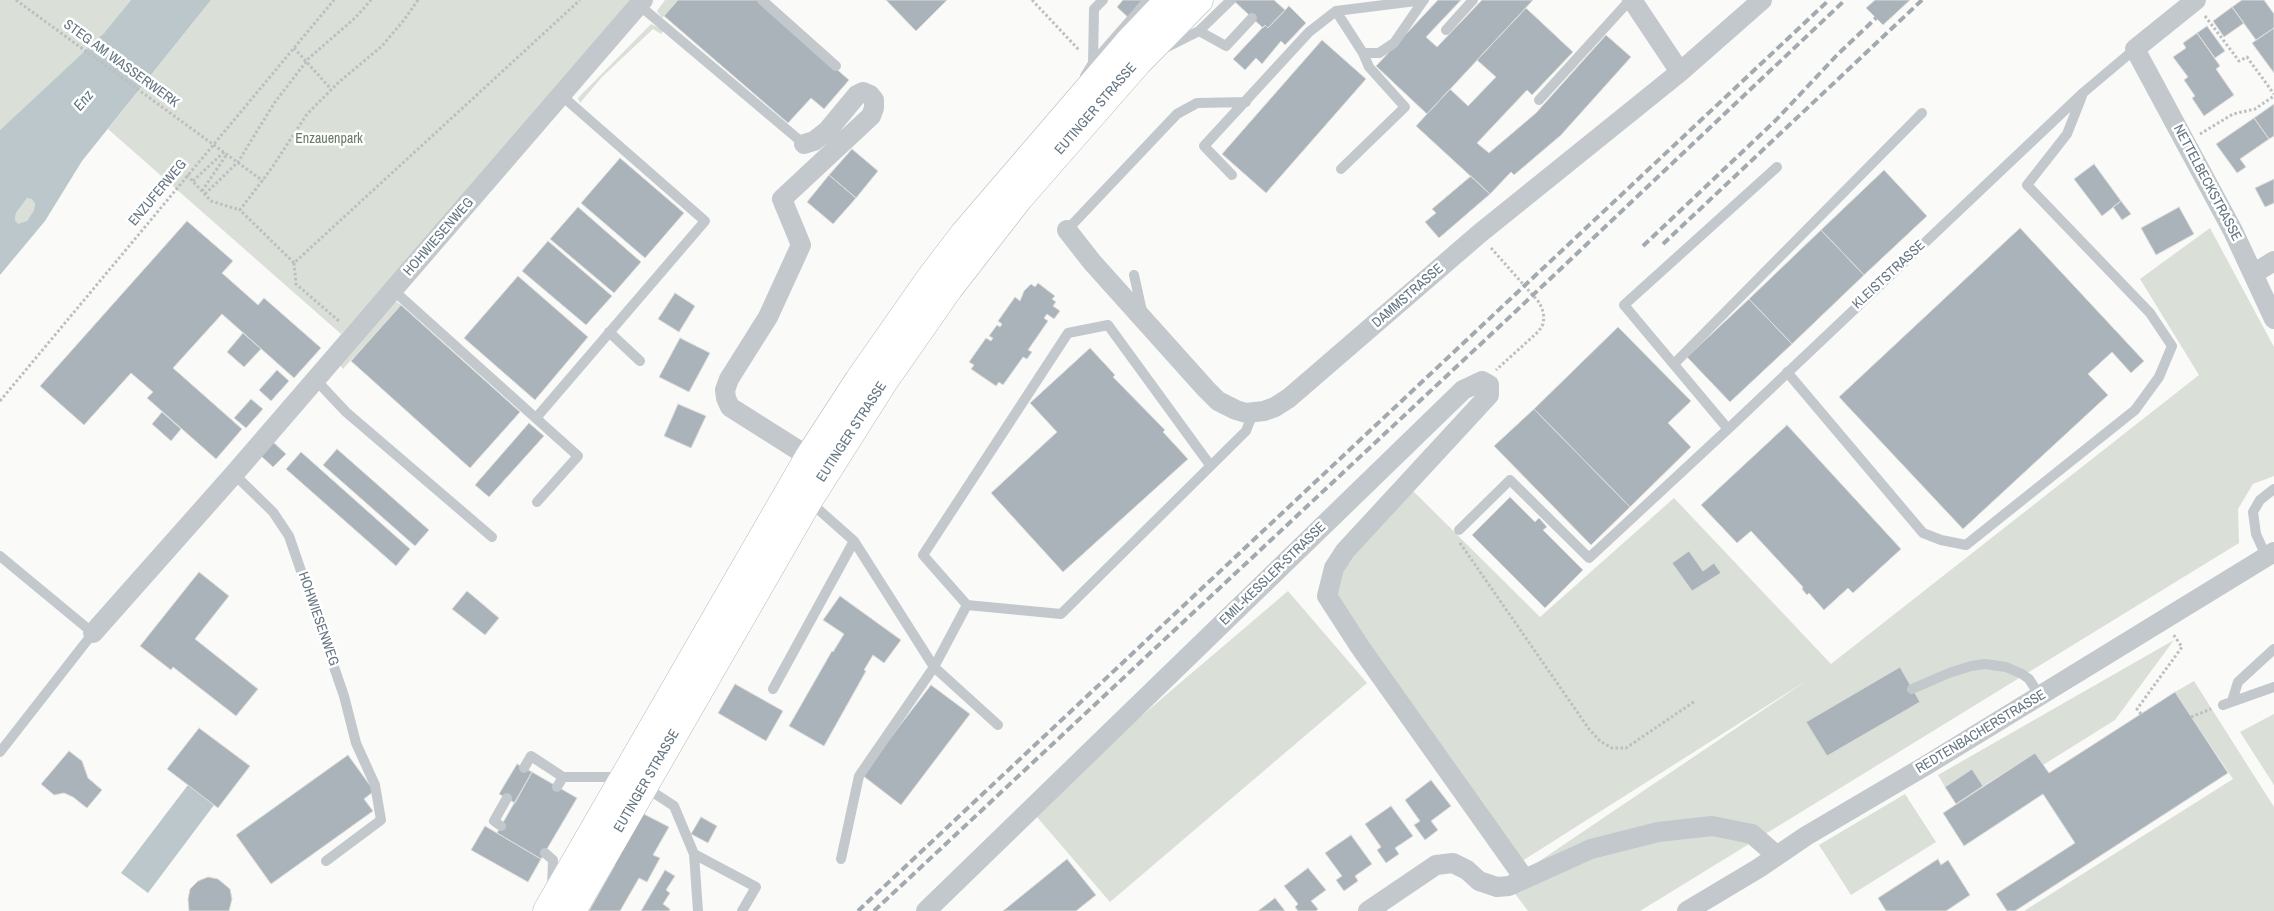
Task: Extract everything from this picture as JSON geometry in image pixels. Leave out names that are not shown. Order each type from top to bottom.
[{"type":"main road","name":"EUTINGER STRASSE","points":[[635,782],[809,457],[858,380],[929,280],[999,192],[1128,43],[1169,0]]},
{"type":"main road","name":"EUTINGER STRASSE","points":[[557,909],[884,381],[955,282],[1019,198],[1138,62],[1199,0]]},
{"type":"street","points":[[1631,0],[1680,72]]},
{"type":"street","name":"DAMMSTRASSE","points":[[1254,413],[1276,407],[1289,398],[1479,234],[1680,72],[1762,0]]},
{"type":"street","name":"KLEISTSTRASSE","points":[[2135,49],[2195,1]]},
{"type":"street","name":"HOHWIESENWEG","points":[[92,633],[234,474],[641,2]]},
{"type":"street","name":"NETTELBECKSTRASSE","points":[[2135,49],[2233,231],[2274,319]]},
{"type":"street","points":[[804,144],[814,141],[828,130],[857,95],[863,92],[870,95],[874,100],[871,116],[782,199],[800,245],[768,317],[729,379],[725,390],[730,406],[809,457]]},
{"type":"street","points":[[1067,230],[1092,262],[1218,401],[1236,410],[1254,413]]},
{"type":"street","points":[[2252,274],[2274,261]]},
{"type":"street","points":[[1482,381],[1489,386],[1489,395],[1345,551],[1334,568],[1328,596],[1360,647],[1524,878]]},
{"type":"street","name":"EMIL-KESSLER-STRASSE","points":[[926,911],[1463,390],[1482,381]]},
{"type":"street","name":"REDTENBACHERSTRASSE","points":[[1687,911],[1776,855],[1809,842],[2270,554]]},
{"type":"street","points":[[1368,911],[1436,865],[1453,864],[1467,870],[1479,881],[1497,887],[1509,886],[1591,849],[1658,832],[1712,826],[1752,834],[1776,855]]},
{"type":"street","points":[[1717,911],[1744,878],[1758,868]]},
{"type":"lane","points":[[762,0],[836,66]]},
{"type":"lane","points":[[1092,62],[1094,9],[1103,0]]},
{"type":"lane","points":[[1054,128],[1092,62],[1148,0]]},
{"type":"lane","points":[[1138,62],[1199,31],[1231,0]]},
{"type":"lane","points":[[1446,30],[1473,0]]},
{"type":"lane","points":[[1539,100],[1631,0]]},
{"type":"lane","points":[[1232,175],[1204,146],[1309,32],[1336,11],[1423,1]]},
{"type":"lane","points":[[1364,53],[1379,53],[1394,43],[1423,1]]},
{"type":"lane","points":[[641,2],[804,144]]},
{"type":"lane","points":[[1336,11],[1364,53],[1369,67],[1405,107],[1341,169]]},
{"type":"lane","points":[[1199,31],[1226,46],[1252,18]]},
{"type":"lane","name":"KLEISTSTRASSE","points":[[1459,530],[1510,480],[1589,558],[2084,92],[2135,49]]},
{"type":"lane","points":[[1787,372],[1923,533],[1941,540],[1966,545],[2136,410],[2159,377],[2172,346],[2150,313],[2027,185],[2067,134],[2084,92]]},
{"type":"lane","points":[[536,418],[705,221],[561,95]]},
{"type":"lane","points":[[1067,230],[1177,114],[1197,103],[1246,102]]},
{"type":"lane","points":[[1674,364],[1922,113]]},
{"type":"lane","points":[[1728,429],[1624,305],[1777,168]]},
{"type":"lane","points":[[1134,275],[1145,322]]},
{"type":"lane","points":[[393,290],[578,456],[537,502]]},
{"type":"lane","points":[[1210,465],[1108,325],[1068,333],[923,555],[967,605],[1061,614],[1246,431],[1254,413]]},
{"type":"lane","points":[[609,332],[640,361]]},
{"type":"lane","points":[[315,380],[346,412],[418,476],[492,537]]},
{"type":"lane","name":"HOHWIESENWEG","points":[[234,474],[273,512],[289,536],[344,696],[356,743],[375,785],[381,820],[326,861]]},
{"type":"lane","points":[[2270,554],[2256,534],[2253,512],[2260,500],[2274,489]]},
{"type":"lane","points":[[808,501],[854,541],[934,667],[998,725]]},
{"type":"lane","points":[[773,689],[854,541]]},
{"type":"lane","points":[[0,556],[92,633],[0,752]]},
{"type":"lane","points":[[841,859],[859,776],[934,667],[967,605]]},
{"type":"lane","points":[[2228,703],[2238,682],[2274,649]]},
{"type":"lane","points":[[1912,689],[1949,673],[1970,666],[1985,664],[2006,667],[2022,674],[2029,679],[2040,696]]},
{"type":"lane","points":[[2228,703],[2274,688]]},
{"type":"lane","points":[[524,768],[531,756],[563,777],[635,782],[674,806],[694,854],[698,911]]},
{"type":"lane","points":[[557,787],[563,777]]},
{"type":"lane","points":[[501,826],[494,821],[507,798]]},
{"type":"lane","points":[[545,852],[553,860],[557,909]]},
{"type":"lane","points":[[694,854],[756,887],[742,911]]},
{"type":"path","name":"STEG AM WASSERWERK","points":[[16,0],[263,181]]},
{"type":"path","name":"ENZUFERWEG","points":[[0,401],[334,0]]},
{"type":"path","points":[[204,192],[238,162],[275,102],[306,62],[355,18],[371,0]]},
{"type":"path","points":[[240,210],[263,181],[297,126],[331,89],[382,46],[418,0]]},
{"type":"path","points":[[294,263],[580,0]]},
{"type":"path","points":[[1032,0],[1073,44]]},
{"type":"path","points":[[2185,142],[2233,114],[2255,109],[2274,95],[2247,57],[2239,62],[2195,1]]},
{"type":"path","points":[[294,48],[331,89]]},
{"type":"path","points":[[204,192],[225,153]]},
{"type":"path","points":[[193,181],[225,153]]},
{"type":"path","points":[[187,175],[212,201],[240,210],[294,263],[296,284],[355,334]]},
{"type":"path","points":[[1479,234],[1538,301],[1544,317],[1539,331],[1482,381]]},
{"type":"path","points":[[1459,530],[1460,544],[1589,729],[1600,741],[1612,748],[1626,748],[1695,701]]},
{"type":"path","points":[[2140,714],[2137,709],[2182,647]]},
{"type":"path","points":[[2191,716],[2228,703]]},
{"type":"green space","points":[[0,0],[131,0],[104,33],[0,130]]},
{"type":"green space","name":"Enzauenpark","points":[[211,0],[636,0],[341,334],[108,129]]},
{"type":"green space","points":[[665,0],[678,0],[662,18],[657,11]]},
{"type":"green space","points":[[651,24],[664,30],[661,34],[653,29],[602,77],[580,103],[578,98]]},
{"type":"green space","points":[[27,198],[32,198],[35,204],[34,210],[27,221],[18,225],[15,220],[16,213]]},
{"type":"green space","points":[[2210,228],[2274,347],[2274,476],[2253,484],[2238,509],[2239,543],[1640,911],[1528,911],[1507,883],[1809,679],[1519,863],[1327,596],[1334,568],[1406,484],[1540,617],[1674,498],[1831,664],[2199,375],[2140,279]]},
{"type":"green space","points":[[391,298],[401,305],[343,369],[340,365]]},
{"type":"green space","points":[[1288,591],[1367,683],[1110,902],[1031,810]]},
{"type":"green space","points":[[2174,640],[2115,720],[2043,765],[2035,753],[1983,786],[1972,769],[1945,787],[1938,775]]},
{"type":"green space","points":[[2194,681],[2274,807],[2274,911],[2024,911],[2233,779],[2175,692]]},
{"type":"green space","points":[[2274,714],[2274,785],[2240,732]]},
{"type":"green space","points":[[1905,794],[1936,842],[1851,895],[1819,845]]},
{"type":"water","name":"Enz","points":[[131,0],[211,0],[82,161],[45,221],[0,275],[0,130],[104,33]],"holes":[[[27,198],[32,199],[35,204],[34,210],[27,221],[18,224],[15,220],[16,213]]]},
{"type":"water","points":[[188,785],[214,805],[148,893],[121,873]]},
{"type":"building","points":[[678,0],[757,0],[849,80],[824,109],[811,98],[788,123],[664,16]]},
{"type":"building","points":[[886,0],[947,0],[916,31]]},
{"type":"building","points":[[1123,0],[1146,0],[1132,21],[1117,7]]},
{"type":"building","points":[[1233,0],[1274,0],[1285,10],[1268,28],[1265,25],[1263,28]]},
{"type":"building","points":[[1438,0],[1461,0],[1426,37],[1437,47],[1482,0],[1533,0],[1427,114],[1376,66]]},
{"type":"building","points":[[1875,0],[1910,0],[1883,25],[1866,8]]},
{"type":"building","points":[[2242,0],[2264,0],[2274,14],[2274,28],[2256,40],[2232,7]]},
{"type":"building","points":[[1289,6],[1306,23],[1285,45],[1281,41],[1262,64],[1256,58],[1245,70],[1233,59],[1265,25],[1268,28]]},
{"type":"building","points":[[2232,7],[2244,23],[2224,37],[2213,21]]},
{"type":"building","points":[[1526,8],[1573,52],[1532,95],[1527,90],[1477,143],[1489,153],[1536,113],[1606,35],[1631,57],[1561,135],[1514,175],[1511,172],[1490,194],[1416,126],[1450,89],[1468,106],[1496,77],[1477,60]]},
{"type":"building","points":[[2207,26],[2225,51],[2215,58],[2197,33]]},
{"type":"building","points":[[2274,28],[2274,73],[2252,43]]},
{"type":"building","points":[[2197,33],[2220,66],[2216,69],[2234,95],[2204,116],[2192,98],[2195,96],[2184,80],[2188,77],[2173,57],[2186,48],[2183,43]]},
{"type":"building","points":[[1322,40],[1366,79],[1266,193],[1222,154]]},
{"type":"building","points":[[2274,104],[2274,136],[2269,139],[2254,118]]},
{"type":"building","points":[[2254,118],[2269,139],[2240,159],[2246,167],[2237,173],[2216,144]]},
{"type":"building","points":[[852,149],[878,171],[856,198],[829,175]]},
{"type":"building","points":[[620,158],[684,213],[645,258],[581,203]]},
{"type":"building","points":[[2094,164],[2121,201],[2102,216],[2074,179]]},
{"type":"building","points":[[1884,170],[1927,216],[1864,275],[1821,230]]},
{"type":"building","points":[[829,175],[856,198],[833,224],[807,202]]},
{"type":"building","points":[[1471,176],[1490,194],[1439,238],[1425,222],[1436,213],[1432,209]]},
{"type":"building","points":[[2274,179],[2274,203],[2265,207],[2255,188]]},
{"type":"building","points":[[2121,201],[2131,214],[2122,220],[2113,207]]},
{"type":"building","points":[[578,207],[641,262],[614,293],[550,239]]},
{"type":"building","points":[[2179,207],[2194,234],[2156,255],[2141,228]]},
{"type":"building","points":[[187,221],[233,261],[222,273],[258,305],[264,298],[321,348],[294,378],[222,314],[173,368],[242,429],[216,459],[147,398],[153,392],[131,373],[84,425],[40,386]]},
{"type":"building","points":[[2020,228],[2144,361],[2131,373],[2112,352],[2088,374],[2108,395],[1963,529],[1839,397]]},
{"type":"building","points":[[1821,230],[1864,275],[1792,344],[1749,299]]},
{"type":"building","points":[[548,241],[612,296],[586,325],[522,271]]},
{"type":"building","points":[[518,276],[588,337],[535,400],[464,338]]},
{"type":"building","points":[[1038,283],[1055,296],[1052,299],[1056,302],[1053,306],[1060,311],[1054,319],[1047,314],[1044,318],[1048,321],[1028,350],[1032,352],[1027,359],[1023,357],[1003,385],[999,382],[996,386],[971,369],[974,365],[969,362],[986,338],[991,341],[993,338],[989,336],[997,325],[1000,327],[1002,324],[998,321],[1015,297],[1020,301],[1024,291],[1031,284],[1035,287]]},
{"type":"building","points":[[675,293],[695,306],[679,332],[658,319]]},
{"type":"building","points":[[1749,299],[1792,344],[1730,402],[1687,357]]},
{"type":"building","points":[[401,305],[520,412],[470,468],[351,361]]},
{"type":"building","points":[[1618,327],[1691,401],[1668,423],[1691,447],[1630,507],[1534,409]]},
{"type":"building","points":[[243,333],[261,349],[244,367],[227,352]]},
{"type":"building","points":[[680,338],[710,353],[689,392],[659,377]]},
{"type":"building","points":[[1090,348],[1115,375],[1113,377],[1165,430],[1163,432],[1188,459],[1063,572],[991,493],[1057,432],[1030,403]]},
{"type":"building","points":[[277,370],[289,381],[271,401],[259,390]]},
{"type":"building","points":[[251,399],[263,409],[246,428],[234,418]]},
{"type":"building","points":[[678,404],[706,416],[691,448],[664,436]]},
{"type":"building","points":[[1534,409],[1630,507],[1591,545],[1494,446]]},
{"type":"building","points":[[162,412],[181,429],[171,441],[152,424]]},
{"type":"building","points":[[529,423],[544,436],[489,497],[475,485]]},
{"type":"building","points":[[1787,425],[1901,549],[1853,593],[1848,588],[1824,610],[1809,593],[1807,595],[1802,589],[1803,587],[1751,531],[1737,543],[1701,505]]},
{"type":"building","points":[[272,441],[286,454],[273,467],[260,455]]},
{"type":"building","points":[[337,449],[429,530],[415,546],[323,465]]},
{"type":"building","points":[[301,452],[410,549],[396,566],[286,469]]},
{"type":"building","points":[[1510,497],[1535,522],[1539,518],[1547,527],[1543,530],[1583,570],[1545,608],[1472,535]]},
{"type":"building","points":[[1689,551],[1703,571],[1714,563],[1721,573],[1692,591],[1672,563]]},
{"type":"building","points":[[199,572],[229,596],[195,639],[258,689],[236,716],[173,667],[171,670],[140,646]]},
{"type":"building","points":[[467,591],[499,618],[485,635],[452,609]]},
{"type":"building","points":[[840,596],[901,640],[884,663],[873,655],[824,746],[789,726],[832,651],[844,634],[823,620]]},
{"type":"building","points":[[1900,667],[1920,702],[1827,756],[1806,722]]},
{"type":"building","points":[[735,684],[783,711],[766,741],[718,713]]},
{"type":"building","points":[[931,685],[970,714],[901,805],[862,775]]},
{"type":"building","points":[[2175,692],[2228,773],[2015,911],[2007,911],[1996,894],[2075,843],[2043,794],[1964,846],[1943,813],[2035,753],[2049,773]]},
{"type":"building","points":[[199,728],[250,766],[218,808],[167,769]]},
{"type":"building","points":[[69,751],[82,761],[88,778],[102,790],[87,808],[73,797],[64,793],[54,795],[41,784]]},
{"type":"building","points":[[348,755],[374,791],[364,799],[373,811],[271,884],[236,835]]},
{"type":"building","points":[[517,764],[532,772],[515,803],[499,794]]},
{"type":"building","points":[[1972,769],[1983,786],[1956,804],[1945,787]]},
{"type":"building","points":[[532,772],[577,798],[541,859],[497,833]]},
{"type":"building","points":[[1431,780],[1451,806],[1431,821],[1438,830],[1425,840],[1414,825],[1420,821],[1405,800]]},
{"type":"building","points":[[1391,806],[1413,836],[1395,848],[1399,854],[1386,863],[1377,850],[1381,847],[1365,824]]},
{"type":"building","points":[[640,812],[669,827],[653,855],[660,858],[647,882],[639,878],[620,911],[589,911],[615,865],[612,863]]},
{"type":"building","points":[[701,817],[717,826],[708,843],[691,834]]},
{"type":"building","points":[[485,826],[541,859],[528,882],[471,850]]},
{"type":"building","points":[[1351,835],[1372,864],[1355,876],[1358,881],[1344,891],[1336,880],[1342,876],[1325,853]]},
{"type":"building","points":[[1067,859],[1096,895],[1076,911],[1003,911]]},
{"type":"building","points":[[1938,859],[1941,865],[1948,860],[1970,895],[1946,911],[1886,911],[1878,898]]},
{"type":"building","points":[[1308,868],[1326,890],[1311,901],[1318,909],[1316,911],[1298,911],[1295,907],[1298,904],[1284,886]]},
{"type":"building","points":[[665,870],[675,876],[666,890],[670,893],[663,904],[670,909],[669,911],[641,911]]},
{"type":"building","points":[[208,877],[218,879],[230,889],[232,899],[229,911],[189,911],[188,899],[190,889],[198,881]]},
{"type":"building","points":[[1275,898],[1285,911],[1258,911]]},
{"type":"railway","points":[[858,911],[1829,0]]},
{"type":"railway","points":[[874,911],[1515,312],[1845,0]]},
{"type":"railway","points":[[1663,244],[1922,0]]},
{"type":"railway","points":[[1643,246],[1776,120],[1837,55],[1876,18]]}]
